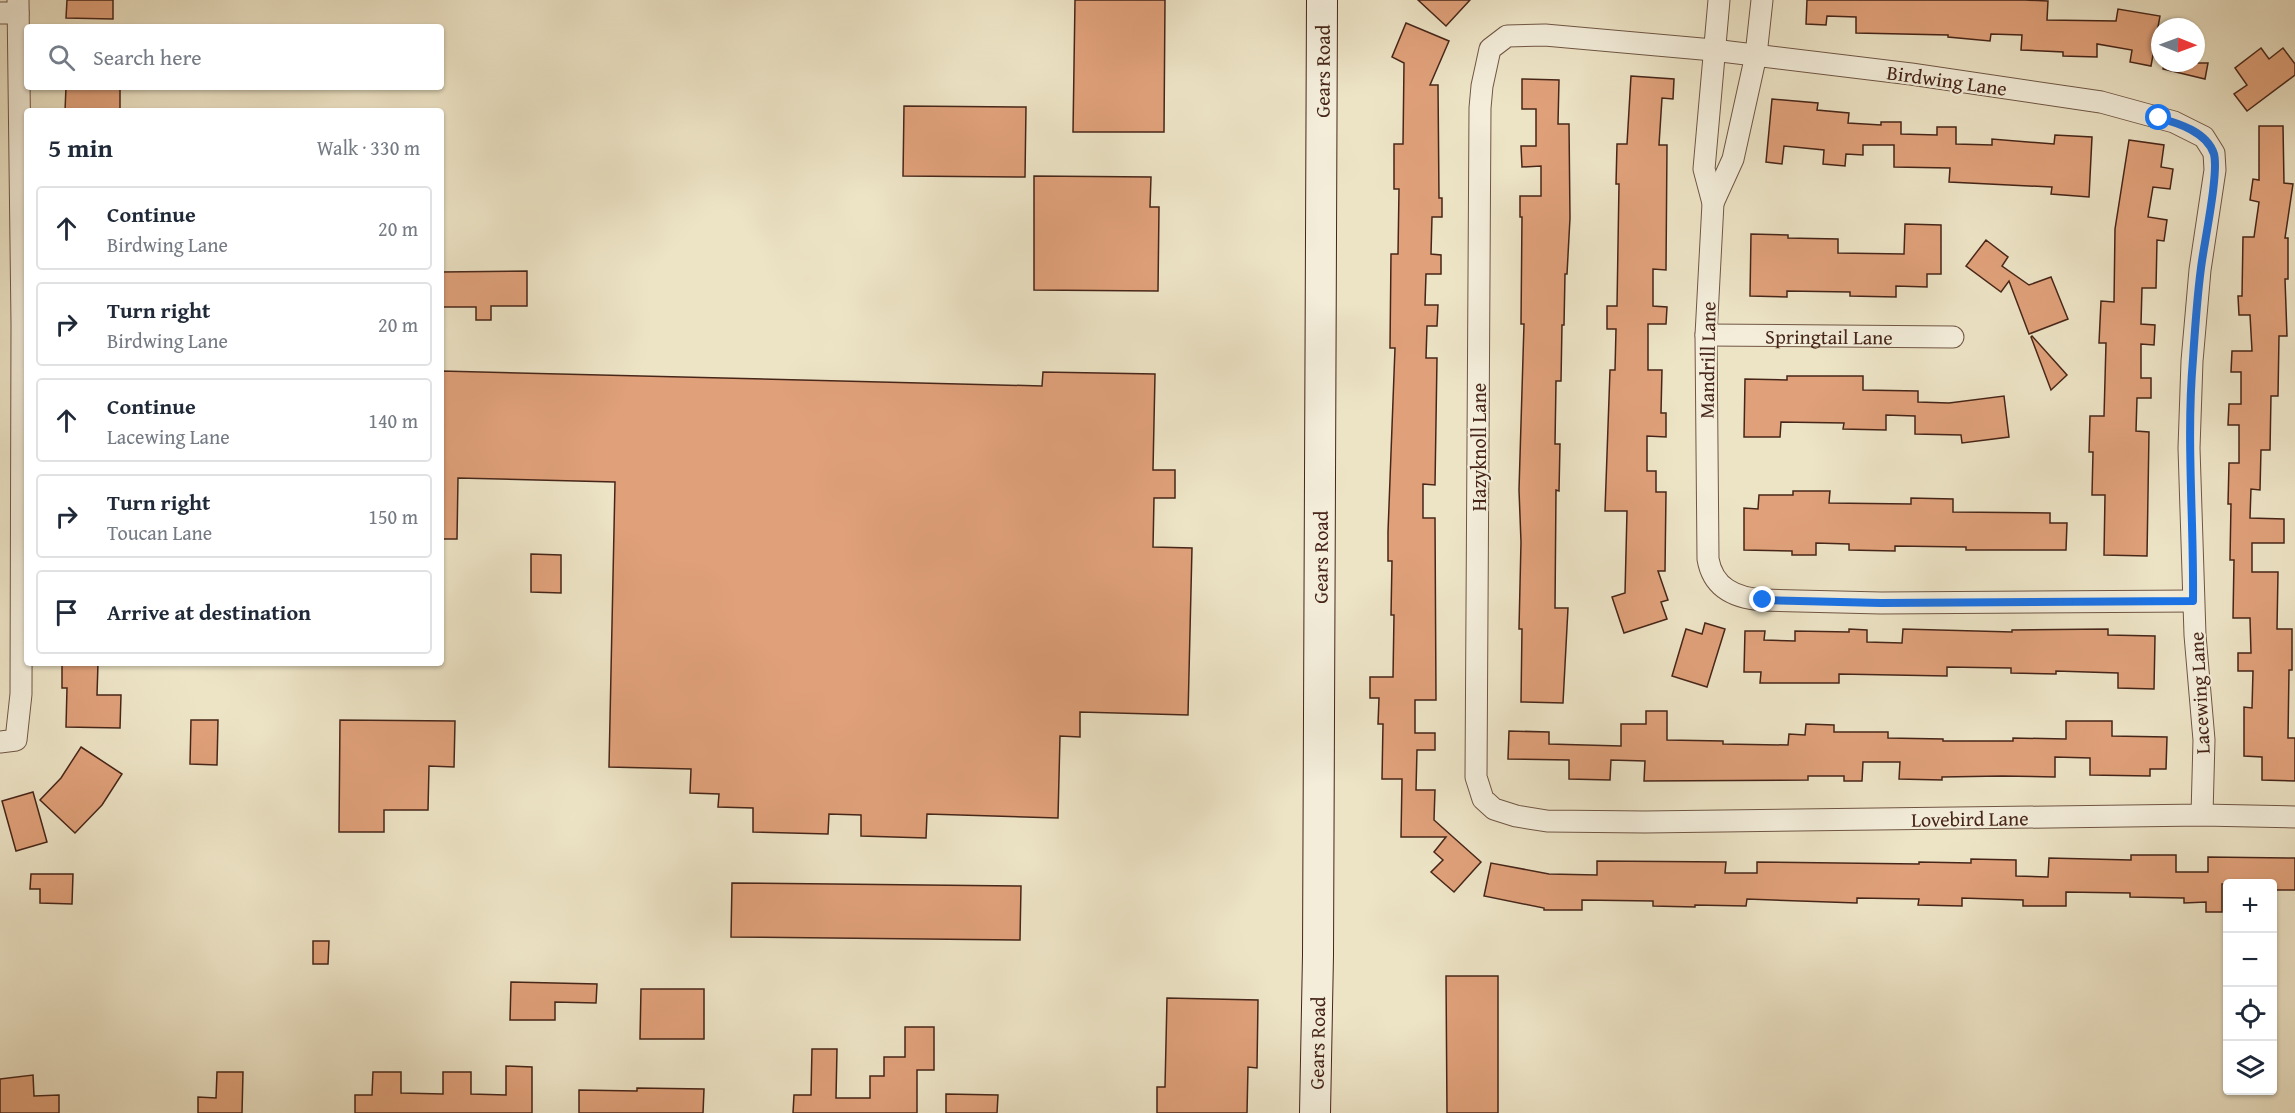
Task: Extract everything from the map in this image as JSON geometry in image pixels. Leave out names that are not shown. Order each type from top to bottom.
[{"type":"main road","name":"Gears Road","points":[[1315,1113],[1318,955],[1322,0]]},
{"type":"street","name":"Mandrill Lane","points":[[1719,0],[1704,169],[1713,203],[1706,335],[1706,516],[1710,573],[1721,587],[1749,599],[1881,603],[2193,601]]},
{"type":"street","name":"Mandrill Lane","points":[[1713,203],[1733,159],[1756,56],[1762,0]]},
{"type":"street","points":[[8,741],[21,694],[22,324],[12,9]]},
{"type":"street","name":"Hazyknoll Lane","points":[[1607,41],[1545,35],[1507,36],[1490,49],[1482,86],[1476,777],[1483,799],[1494,809],[1516,816],[1547,821],[1645,822]]},
{"type":"street","name":"Birdwing Lane","points":[[1607,41],[1713,50],[1911,74],[2101,102],[2174,122],[2204,137],[2214,153],[2215,170],[2209,213]]},
{"type":"street","name":"Lacewing Lane","points":[[2202,815],[2204,740],[2193,601],[2194,549],[2189,448],[2200,270],[2209,213]]},
{"type":"street","name":"Springtail Lane","points":[[1706,335],[1953,337]]},
{"type":"street","name":"Lovebird Lane","points":[[1645,822],[2202,815],[2295,818]]},
{"type":"building","points":[[67,0],[113,0],[113,19],[66,18]]},
{"type":"building","points":[[1075,0],[1165,0],[1164,132],[1073,132]]},
{"type":"building","points":[[1418,0],[1470,0],[1446,26]]},
{"type":"building","points":[[1807,0],[2048,1],[2047,20],[2116,21],[2118,9],[2160,16],[2160,18],[2151,18],[2151,66],[2130,62],[2132,50],[2097,44],[2097,57],[2063,56],[2063,52],[2021,50],[2022,35],[1991,34],[1990,41],[1948,37],[1948,35],[1856,33],[1856,17],[1827,16],[1826,25],[1806,24]]},
{"type":"building","points":[[1406,23],[1449,41],[1430,85],[1438,85],[1439,198],[1442,198],[1442,217],[1432,217],[1431,254],[1441,255],[1441,274],[1426,274],[1425,305],[1438,305],[1437,326],[1427,326],[1426,358],[1437,358],[1435,485],[1423,484],[1423,518],[1435,518],[1436,700],[1415,700],[1415,733],[1435,733],[1435,750],[1417,750],[1416,790],[1435,790],[1434,820],[1481,862],[1454,892],[1431,872],[1443,860],[1434,852],[1446,837],[1401,837],[1402,779],[1382,779],[1383,724],[1378,724],[1379,698],[1370,698],[1370,677],[1393,677],[1392,561],[1388,561],[1395,348],[1390,348],[1391,254],[1398,254],[1399,189],[1394,189],[1394,144],[1403,144],[1404,63],[1392,57]]},
{"type":"building","points":[[2261,48],[2269,59],[2283,48],[2295,64],[2295,75],[2247,111],[2234,94],[2247,85],[2235,68]]},
{"type":"building","points":[[2205,63],[2208,63],[2205,79],[2176,72],[2205,72]]},
{"type":"building","points":[[1631,76],[1674,79],[1673,99],[1662,98],[1659,145],[1667,145],[1666,270],[1653,269],[1653,306],[1667,307],[1666,324],[1648,324],[1648,370],[1662,370],[1661,413],[1666,413],[1666,437],[1647,436],[1647,471],[1656,471],[1656,492],[1666,492],[1665,571],[1658,571],[1668,600],[1661,602],[1667,619],[1624,633],[1612,597],[1625,593],[1627,511],[1605,511],[1610,370],[1615,370],[1616,329],[1607,329],[1607,306],[1617,306],[1619,184],[1616,184],[1617,144],[1627,144]]},
{"type":"building","points":[[1522,79],[1559,80],[1558,124],[1569,124],[1570,218],[1567,274],[1565,274],[1564,325],[1562,325],[1561,381],[1556,381],[1555,444],[1560,444],[1559,491],[1556,490],[1555,608],[1568,608],[1563,703],[1521,702],[1519,490],[1524,324],[1521,324],[1522,217],[1520,217],[1520,196],[1541,196],[1541,166],[1522,167],[1521,146],[1536,146],[1536,109],[1522,109]]},
{"type":"building","points":[[66,90],[120,90],[120,108],[65,108]]},
{"type":"building","points":[[1772,99],[1818,103],[1817,110],[1849,113],[1848,123],[1881,125],[1881,122],[1901,122],[1901,134],[1937,135],[1937,127],[1956,127],[1956,144],[1992,145],[1992,139],[2054,144],[2055,135],[2092,137],[2089,197],[2051,194],[2052,187],[1949,182],[1950,168],[1894,167],[1894,145],[1863,145],[1863,155],[1846,154],[1845,166],[1823,164],[1824,150],[1784,146],[1782,164],[1766,162]]},
{"type":"building","points":[[904,106],[1026,107],[1025,177],[903,176]]},
{"type":"building","points":[[2259,126],[2283,126],[2284,183],[2293,184],[2285,238],[2288,238],[2288,279],[2285,279],[2287,336],[2279,336],[2278,396],[2271,396],[2270,450],[2261,450],[2260,490],[2251,489],[2250,518],[2284,519],[2284,543],[2252,543],[2252,572],[2278,572],[2277,629],[2292,629],[2288,738],[2295,738],[2295,781],[2262,780],[2262,757],[2244,756],[2244,707],[2252,708],[2253,671],[2238,671],[2238,653],[2251,653],[2250,618],[2233,618],[2234,560],[2230,560],[2229,463],[2239,463],[2239,425],[2228,425],[2229,404],[2241,404],[2241,372],[2231,372],[2232,351],[2252,351],[2250,315],[2239,315],[2238,296],[2242,296],[2243,237],[2254,237],[2259,202],[2250,200],[2253,179],[2259,180]]},
{"type":"building","points":[[2129,140],[2164,145],[2161,167],[2173,169],[2170,189],[2153,187],[2148,217],[2167,220],[2164,241],[2157,240],[2156,288],[2142,288],[2141,324],[2155,325],[2154,345],[2141,344],[2141,378],[2151,378],[2151,398],[2137,398],[2136,431],[2149,432],[2147,556],[2104,555],[2105,495],[2092,495],[2093,452],[2089,452],[2090,416],[2104,416],[2106,343],[2099,343],[2101,301],[2114,302],[2115,229]]},
{"type":"building","points":[[1034,176],[1151,177],[1150,207],[1159,207],[1158,291],[1034,290]]},
{"type":"building","points":[[1905,224],[1941,225],[1941,274],[1927,274],[1927,287],[1896,286],[1896,297],[1850,296],[1850,292],[1787,291],[1787,297],[1750,296],[1751,234],[1788,235],[1788,238],[1838,239],[1838,253],[1904,254]]},
{"type":"building","points":[[1986,240],[2008,257],[2002,266],[2029,285],[2051,277],[2068,319],[2029,334],[2009,281],[2001,292],[1966,266]]},
{"type":"building","points":[[527,271],[527,306],[491,306],[491,320],[476,320],[476,307],[444,307],[444,272]]},
{"type":"building","points":[[2031,337],[2067,375],[2051,390]]},
{"type":"building","points":[[444,371],[1042,386],[1043,372],[1155,374],[1153,470],[1175,470],[1175,498],[1154,498],[1153,547],[1192,548],[1188,715],[1080,712],[1080,737],[1060,736],[1058,818],[927,814],[926,838],[861,836],[861,815],[829,814],[828,834],[753,832],[753,808],[718,807],[719,794],[690,793],[691,769],[609,767],[615,482],[458,478],[457,539],[444,539]]},
{"type":"building","points":[[1787,376],[1863,376],[1863,390],[1918,391],[1918,402],[1949,403],[2004,396],[2009,437],[1962,443],[1961,435],[1915,434],[1915,416],[1886,415],[1886,430],[1843,429],[1844,423],[1781,422],[1780,437],[1744,437],[1745,379],[1787,380]]},
{"type":"building","points":[[1793,491],[1830,491],[1829,503],[1911,504],[1911,498],[1953,499],[1953,512],[2050,513],[2050,523],[2067,523],[2066,550],[1966,550],[1966,547],[1895,546],[1895,551],[1849,550],[1849,544],[1816,543],[1816,555],[1792,555],[1792,551],[1744,550],[1744,508],[1758,509],[1759,495],[1793,495]]},
{"type":"building","points":[[531,554],[561,555],[561,593],[531,592]]},
{"type":"building","points":[[1705,623],[1725,629],[1707,687],[1672,676],[1686,629],[1702,634]]},
{"type":"building","points":[[1849,629],[1867,630],[1867,642],[1902,643],[1903,629],[2012,632],[2012,630],[2108,629],[2108,635],[2155,636],[2154,689],[2118,688],[2118,673],[2056,671],[2056,674],[2011,673],[2011,668],[1947,667],[1947,676],[1839,674],[1839,683],[1760,683],[1761,672],[1744,672],[1745,631],[1765,631],[1764,640],[1795,641],[1795,631],[1849,632]]},
{"type":"building","points":[[62,666],[98,666],[97,695],[121,695],[120,728],[66,727],[67,688],[62,688]]},
{"type":"building","points":[[1646,711],[1667,711],[1667,740],[1723,741],[1723,744],[1788,745],[1789,734],[1805,735],[1806,724],[1834,725],[1834,732],[1888,732],[1888,738],[1943,739],[1943,741],[2013,741],[2013,738],[2066,739],[2066,721],[2112,721],[2112,736],[2167,737],[2166,769],[2150,769],[2150,776],[2090,775],[2090,758],[2055,757],[2055,777],[1899,779],[1900,762],[1863,762],[1862,781],[1844,781],[1844,776],[1808,776],[1808,780],[1644,781],[1645,761],[1611,760],[1610,780],[1569,779],[1569,760],[1508,759],[1509,731],[1549,732],[1549,744],[1621,746],[1621,724],[1646,724]]},
{"type":"building","points":[[191,720],[218,720],[217,765],[190,764]]},
{"type":"building","points":[[340,720],[455,721],[454,767],[429,766],[428,810],[384,810],[384,832],[339,832]]},
{"type":"building","points":[[81,747],[122,774],[102,805],[75,833],[40,800],[61,778]]},
{"type":"building","points":[[33,792],[47,842],[16,851],[2,801]]},
{"type":"building","points":[[2131,855],[2176,855],[2176,872],[2208,872],[2208,857],[2295,858],[2295,890],[2277,890],[2277,879],[2223,879],[2222,912],[2206,912],[2206,902],[2184,903],[2184,898],[2130,897],[2130,893],[2066,892],[2066,906],[2023,906],[2023,900],[1962,898],[1962,906],[1918,905],[1919,899],[1857,898],[1857,903],[1747,899],[1746,906],[1695,905],[1695,907],[1653,906],[1653,901],[1582,900],[1582,910],[1544,910],[1544,908],[1484,896],[1491,863],[1549,874],[1597,875],[1597,861],[1726,862],[1725,873],[1757,873],[1757,862],[1919,864],[1919,862],[1971,863],[1971,859],[2016,860],[2016,876],[2048,877],[2049,858],[2131,860]]},
{"type":"building","points":[[31,874],[73,874],[72,904],[40,903],[40,889],[30,889]]},
{"type":"building","points":[[732,883],[1021,886],[1020,940],[731,937]]},
{"type":"building","points":[[313,941],[329,941],[328,964],[313,964]]},
{"type":"building","points":[[1446,976],[1498,976],[1498,1113],[1447,1113]]},
{"type":"building","points":[[511,982],[597,984],[596,1003],[555,1002],[555,1020],[510,1020]]},
{"type":"building","points":[[641,989],[704,989],[704,1039],[640,1039]]},
{"type":"building","points":[[1167,998],[1258,1000],[1257,1068],[1248,1067],[1247,1113],[1157,1113],[1157,1087],[1165,1087]]},
{"type":"building","points":[[905,1027],[934,1027],[934,1070],[917,1070],[917,1113],[793,1113],[794,1095],[811,1095],[812,1049],[837,1049],[836,1098],[870,1098],[870,1076],[884,1076],[884,1057],[905,1057]]},
{"type":"building","points":[[506,1066],[532,1067],[532,1113],[355,1113],[355,1095],[372,1095],[373,1072],[401,1072],[401,1093],[443,1094],[443,1072],[471,1072],[471,1094],[506,1095]]},
{"type":"building","points":[[217,1072],[243,1072],[242,1113],[198,1113],[198,1097],[216,1098]]},
{"type":"building","points":[[33,1075],[34,1096],[59,1095],[59,1113],[0,1113],[0,1079]]},
{"type":"building","points":[[637,1088],[704,1089],[703,1113],[579,1113],[579,1090],[637,1091]]},
{"type":"building","points":[[946,1094],[998,1095],[997,1113],[946,1113]]},
{"type":"route","points":[[1763,600],[1881,603],[2193,601],[2194,549],[2189,448],[2192,361],[2200,270],[2215,170],[2214,153],[2204,137],[2174,122],[2159,118]]}]
